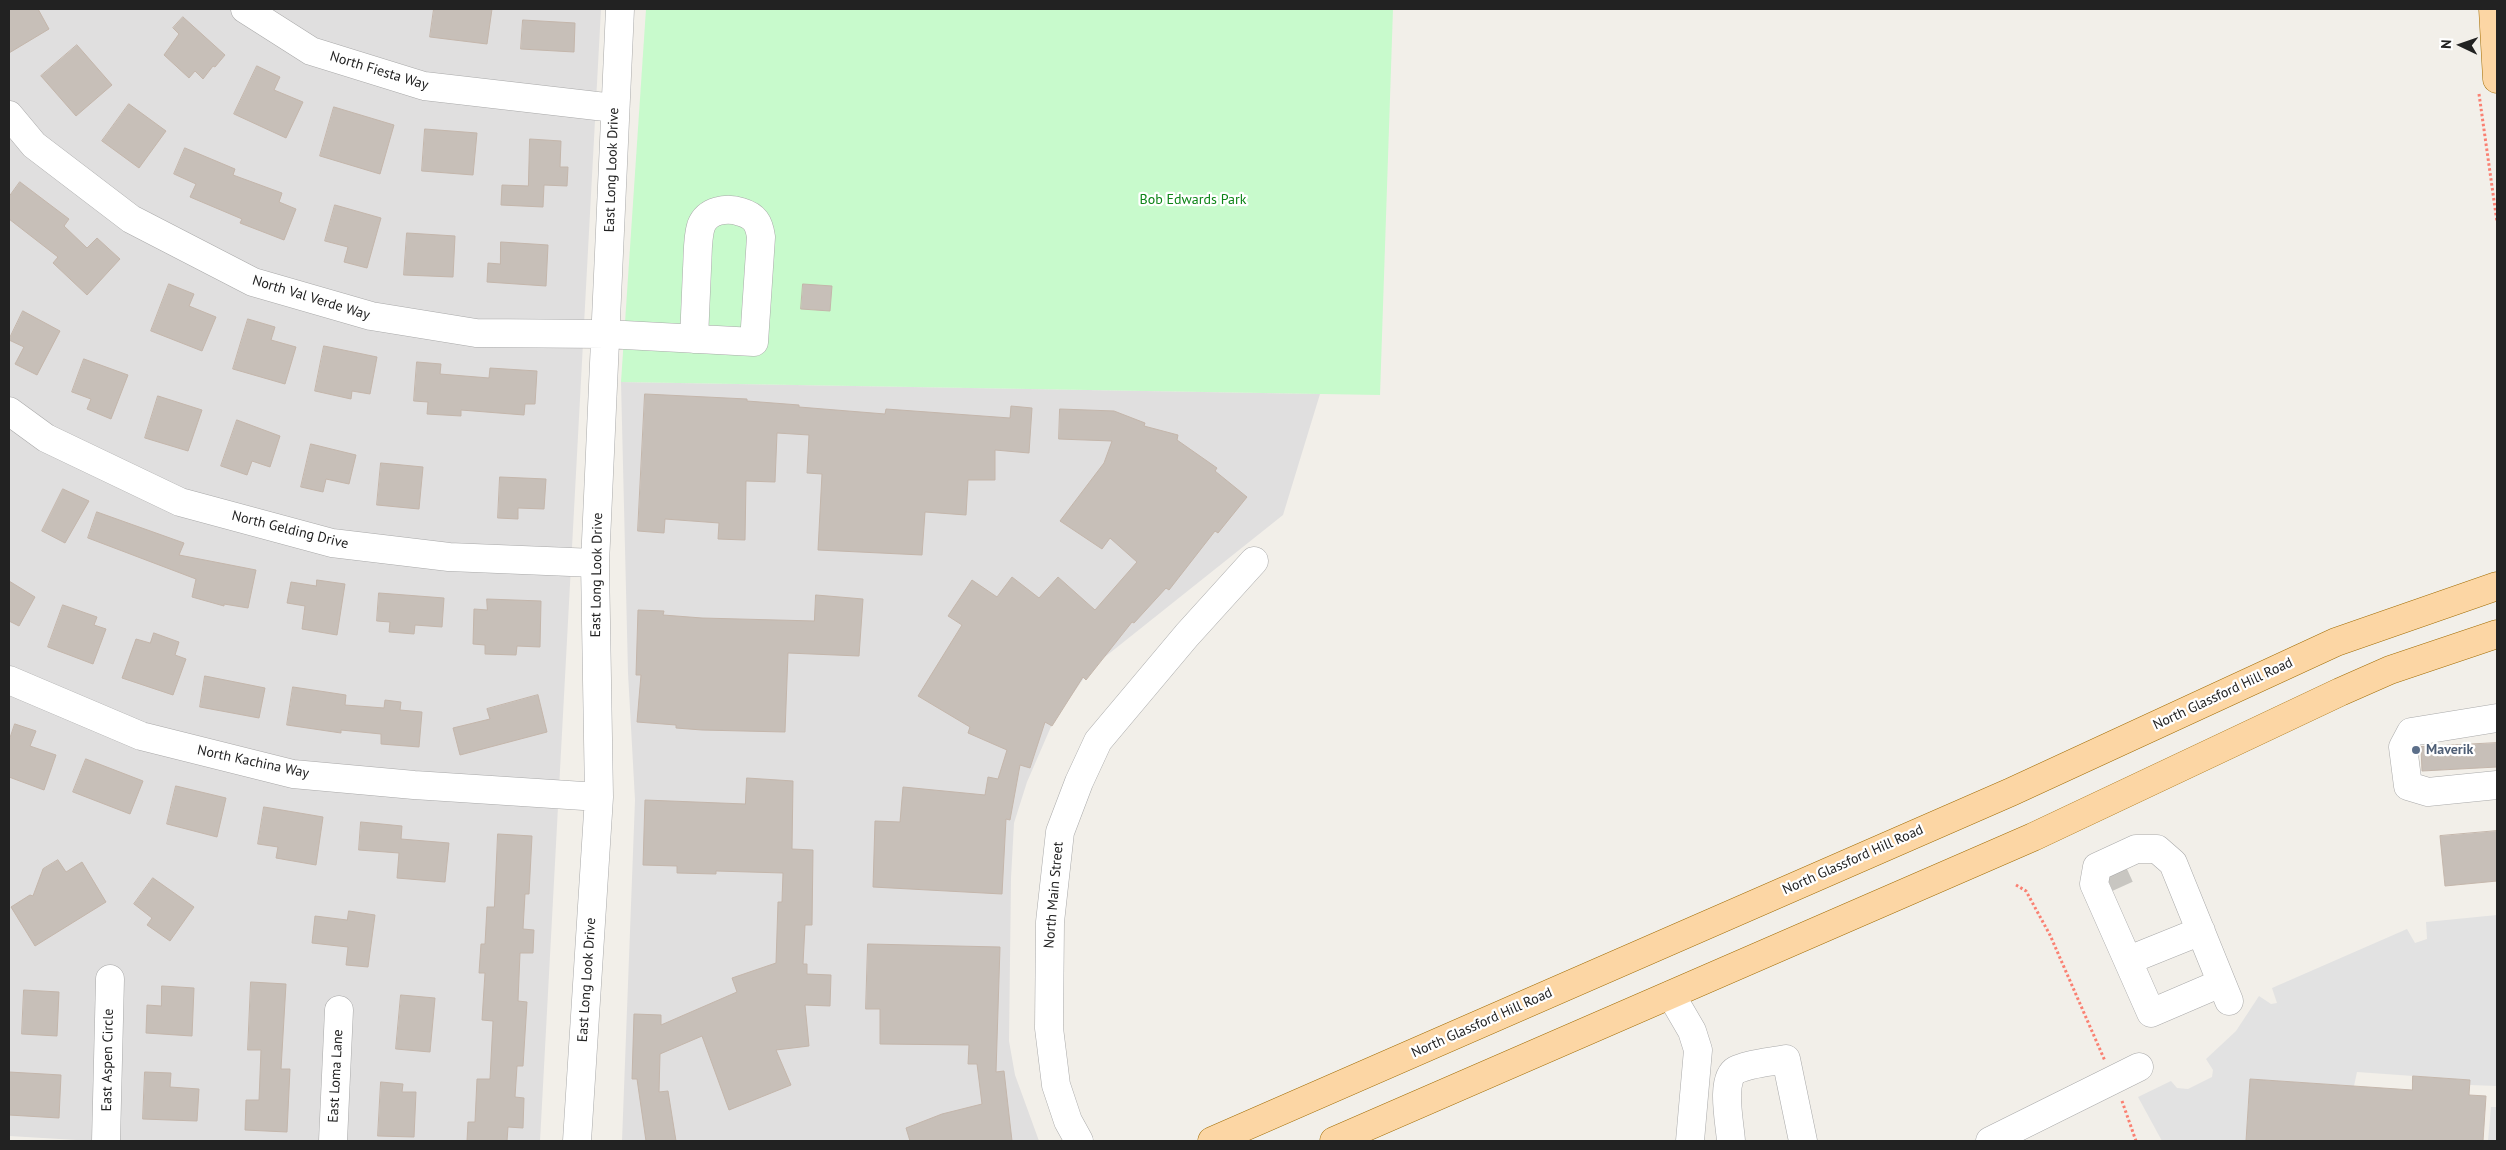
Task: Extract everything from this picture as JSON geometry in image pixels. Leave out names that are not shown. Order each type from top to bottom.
[{"type":"main road","points":[[2487,82],[2492,9]]},
{"type":"main road","name":"North Glassford Hill Road","points":[[1212,1141],[1237,1134],[2010,792],[2336,642],[2497,586]]},
{"type":"main road","points":[[1334,1141],[2033,837],[2390,670],[2497,634]]},
{"type":"street","name":"North Fiesta Way","points":[[245,9],[311,50],[424,86],[614,108]]},
{"type":"street","name":"East Long Look Drive","points":[[577,1141],[599,797],[595,563],[614,108],[620,9]]},
{"type":"street","name":"North Val Verde Way","points":[[9,115],[34,145],[131,219],[253,282],[371,316],[476,333],[606,334],[754,342],[760,236],[759,224],[749,214],[734,210],[722,210],[708,216],[702,225],[698,242],[694,338]]},
{"type":"street","name":"North Gelding Drive","points":[[9,411],[46,438],[180,502],[332,543],[449,557],[595,563]]},
{"type":"street","name":"North Main Street","points":[[1079,1141],[1068,1121],[1056,1085],[1049,1028],[1050,922],[1060,832],[1078,782],[1098,741],[1174,649],[1254,561]]},
{"type":"street","name":"North Kachina Way","points":[[9,680],[141,736],[293,774],[414,785],[599,797]]},
{"type":"street","points":[[2497,718],[2411,732],[2403,747],[2408,786],[2428,792],[2497,784]]},
{"type":"street","points":[[2157,849],[2173,863],[2201,930],[2225,992],[2151,1013],[2129,960],[2117,870],[2157,849]]},
{"type":"street","points":[[2129,960],[2201,930]]},
{"type":"street","name":"East Aspen Circle","points":[[106,1141],[110,979]]},
{"type":"street","points":[[1671,995],[1692,1031],[1698,1050],[1690,1141]]},
{"type":"street","name":"East Loma Lane","points":[[333,1141],[339,1010]]},
{"type":"street","points":[[1731,1141],[1726,1084],[1731,1074],[1738,1069],[1786,1059],[1803,1141]]},
{"type":"street","points":[[1990,1141],[2139,1067]]},
{"type":"path","points":[[2487,82],[2497,222]]},
{"type":"path","points":[[2016,885],[2026,891],[2050,935],[2106,1065]]},
{"type":"path","points":[[2120,1096],[2136,1141]]},
{"type":"shaded area","points":[[9,9],[601,9],[540,1141],[94,1141],[9,1136]]},
{"type":"shaded area","points":[[621,382],[1320,394],[1283,515],[1091,668],[1053,722],[1027,782],[1014,823],[1011,878],[1009,1041],[1015,1075],[1039,1141],[622,1141],[635,800],[628,673]]},
{"type":"shaded area","points":[[2497,915],[2497,1086],[2470,1085],[2469,1080],[2357,1072],[2354,1086],[2250,1079],[2246,1141],[2162,1141],[2138,1097],[2171,1081],[2177,1088],[2188,1089],[2212,1077],[2213,1070],[2206,1059],[2236,1031],[2259,996],[2271,1004],[2277,1003],[2272,988],[2407,929],[2415,943],[2427,939],[2426,922]]},
{"type":"shaded area","points":[[2491,1107],[2497,1107],[2497,1141],[2488,1141]]},
{"type":"green space","name":"Bob Edwards Park","points":[[646,9],[1393,9],[1380,395],[621,382]]},
{"type":"building","points":[[9,9],[38,9],[49,29],[9,53]]},
{"type":"building","points":[[434,9],[492,9],[487,44],[430,37]]},
{"type":"building","points":[[183,17],[225,55],[203,79],[195,71],[189,78],[164,55],[179,34],[173,28]]},
{"type":"building","points":[[523,20],[575,23],[574,52],[521,49]]},
{"type":"building","points":[[77,45],[112,85],[76,116],[41,76]]},
{"type":"building","points":[[257,66],[280,77],[274,90],[303,102],[286,138],[234,114]]},
{"type":"building","points":[[129,104],[166,131],[139,168],[102,141]]},
{"type":"building","points":[[334,107],[394,125],[380,174],[320,156]]},
{"type":"building","points":[[425,129],[477,133],[473,175],[422,171]]},
{"type":"building","points":[[530,139],[561,141],[560,167],[568,167],[567,186],[544,185],[543,207],[501,205],[502,185],[528,186]]},
{"type":"building","points":[[185,148],[235,169],[233,175],[282,193],[279,202],[296,209],[284,240],[240,223],[242,219],[190,197],[196,184],[174,174]]},
{"type":"building","points":[[20,182],[69,219],[64,226],[87,248],[97,238],[120,259],[87,295],[53,263],[58,257],[9,219],[9,197]]},
{"type":"building","points":[[335,205],[381,218],[367,268],[344,262],[348,247],[325,241]]},
{"type":"building","points":[[407,233],[455,236],[453,277],[404,275]]},
{"type":"building","points":[[501,242],[548,245],[546,286],[487,282],[488,263],[500,264]]},
{"type":"building","points":[[169,284],[194,294],[189,306],[216,317],[202,351],[151,331]]},
{"type":"building","points":[[803,284],[832,286],[830,311],[801,309]]},
{"type":"building","points":[[23,311],[60,331],[37,375],[15,364],[24,347],[9,340]]},
{"type":"building","points":[[248,319],[275,327],[271,340],[296,347],[285,384],[233,369]]},
{"type":"building","points":[[324,346],[377,357],[370,394],[352,391],[351,399],[315,391]]},
{"type":"building","points":[[84,359],[128,375],[111,419],[87,409],[91,399],[72,392]]},
{"type":"building","points":[[417,362],[441,364],[440,374],[489,378],[490,368],[537,371],[535,404],[525,404],[524,415],[461,410],[461,416],[427,414],[428,402],[414,401]]},
{"type":"building","points":[[645,394],[747,399],[747,401],[799,405],[799,407],[885,414],[886,409],[1010,418],[1011,406],[1032,408],[1029,453],[995,450],[995,480],[968,480],[966,515],[925,512],[922,555],[818,550],[822,474],[807,473],[809,435],[777,433],[775,482],[746,481],[745,540],[718,539],[719,523],[665,519],[664,533],[638,531]]},
{"type":"building","points":[[158,396],[202,410],[188,451],[145,438]]},
{"type":"building","points":[[1060,409],[1114,411],[1145,423],[1144,426],[1178,435],[1177,440],[1217,468],[1215,471],[1247,497],[1218,533],[1215,531],[1169,590],[1166,588],[1134,623],[1132,622],[1086,680],[1083,677],[1052,726],[1045,722],[1030,768],[1020,765],[1010,820],[1006,819],[1002,894],[873,887],[875,821],[900,822],[903,787],[985,795],[988,777],[998,779],[1007,750],[968,733],[970,727],[918,696],[962,625],[948,616],[972,580],[997,597],[1012,577],[1039,598],[1058,577],[1095,610],[1137,562],[1110,538],[1102,549],[1060,521],[1104,463],[1112,441],[1059,439]]},
{"type":"building","points":[[237,420],[280,436],[270,467],[252,461],[247,475],[221,466]]},
{"type":"building","points":[[311,444],[356,455],[349,484],[326,479],[323,492],[301,487]]},
{"type":"building","points":[[381,463],[423,467],[419,509],[377,505]]},
{"type":"building","points":[[500,477],[546,479],[544,509],[518,508],[518,519],[498,518]]},
{"type":"building","points":[[63,489],[89,501],[65,543],[42,531]]},
{"type":"building","points":[[97,512],[184,543],[179,555],[256,570],[248,608],[224,604],[224,606],[192,597],[196,579],[88,538]]},
{"type":"building","points":[[317,580],[345,584],[337,635],[302,629],[305,606],[287,603],[291,582],[316,586]]},
{"type":"building","points":[[9,581],[35,597],[19,626],[9,621]]},
{"type":"building","points":[[379,593],[444,598],[442,627],[415,625],[414,634],[389,632],[390,622],[377,621]]},
{"type":"building","points":[[816,595],[863,599],[859,656],[788,653],[785,732],[702,730],[676,728],[676,725],[637,722],[641,675],[636,675],[638,610],[664,611],[663,615],[702,618],[814,621]]},
{"type":"building","points":[[487,599],[541,601],[540,647],[517,646],[516,655],[485,654],[485,645],[473,644],[474,609],[487,610]]},
{"type":"building","points":[[63,605],[97,617],[94,625],[106,629],[93,664],[48,647]]},
{"type":"building","points":[[154,633],[179,642],[175,655],[186,659],[173,695],[122,678],[136,639],[150,643]]},
{"type":"building","points":[[205,676],[265,688],[259,718],[200,707]]},
{"type":"building","points":[[293,687],[346,695],[345,705],[384,708],[385,700],[401,702],[400,710],[422,712],[419,747],[381,744],[381,734],[341,730],[341,733],[287,725]]},
{"type":"building","points":[[538,695],[547,732],[460,755],[453,728],[490,719],[487,709]]},
{"type":"building","points":[[15,724],[36,731],[30,746],[56,755],[44,790],[9,777],[9,741]]},
{"type":"building","points":[[2497,743],[2497,767],[2422,771],[2421,747]]},
{"type":"building","points":[[86,759],[143,781],[130,814],[73,792]]},
{"type":"building","points":[[747,778],[793,781],[792,849],[813,850],[812,925],[805,925],[803,964],[807,964],[807,974],[831,975],[830,1006],[805,1005],[809,1046],[776,1050],[791,1085],[729,1110],[702,1036],[660,1054],[659,1092],[668,1091],[676,1141],[646,1141],[637,1079],[632,1079],[634,1014],[661,1015],[661,1025],[737,992],[732,978],[776,963],[778,902],[782,902],[783,873],[716,871],[716,874],[677,873],[677,866],[643,865],[645,800],[745,804]]},
{"type":"building","points":[[176,786],[226,798],[217,837],[167,824]]},
{"type":"building","points":[[264,807],[323,817],[316,865],[276,858],[278,847],[258,844]]},
{"type":"building","points":[[361,822],[402,826],[401,839],[449,843],[445,882],[397,878],[399,853],[359,850]]},
{"type":"building","points":[[2497,831],[2497,881],[2445,886],[2440,836]]},
{"type":"building","points":[[498,834],[532,836],[529,894],[525,894],[523,929],[534,930],[533,953],[520,953],[518,1001],[527,1002],[523,1066],[517,1066],[515,1097],[524,1098],[523,1128],[508,1127],[507,1141],[467,1141],[468,1122],[475,1122],[477,1079],[490,1079],[493,1021],[482,1020],[485,973],[479,973],[481,944],[485,944],[487,907],[494,907]]},
{"type":"building","points":[[58,860],[66,872],[82,862],[106,902],[35,946],[11,907],[30,895],[33,896],[43,869]]},
{"type":"building","points":[[153,878],[194,907],[170,941],[147,925],[152,918],[134,904]]},
{"type":"building","points":[[349,911],[375,915],[368,967],[346,965],[348,947],[312,943],[315,916],[347,920]]},
{"type":"building","points":[[868,944],[1000,947],[996,1072],[1004,1071],[1012,1141],[910,1141],[906,1128],[942,1114],[982,1104],[977,1064],[968,1064],[969,1045],[880,1044],[880,1009],[866,1009]]},
{"type":"building","points":[[251,982],[286,984],[281,1069],[290,1069],[287,1132],[245,1130],[246,1100],[259,1100],[261,1050],[248,1050]]},
{"type":"building","points":[[162,986],[194,988],[192,1036],[146,1033],[147,1005],[161,1006]]},
{"type":"building","points":[[24,990],[59,992],[57,1036],[22,1034]]},
{"type":"building","points":[[401,995],[435,998],[430,1052],[396,1049]]},
{"type":"building","points":[[9,1072],[61,1075],[59,1118],[9,1115]]},
{"type":"building","points":[[145,1072],[171,1073],[170,1087],[199,1089],[197,1121],[143,1119]]},
{"type":"building","points":[[2413,1076],[2470,1080],[2469,1095],[2486,1096],[2483,1141],[2246,1141],[2250,1079],[2412,1090]]},
{"type":"building","points":[[381,1082],[403,1084],[402,1092],[416,1092],[414,1137],[378,1136]]},
{"type":"tunnel","points":[[2107,878],[2127,869]]},
{"type":"place","name":"Maverik","points":[[2416,750]]}]
